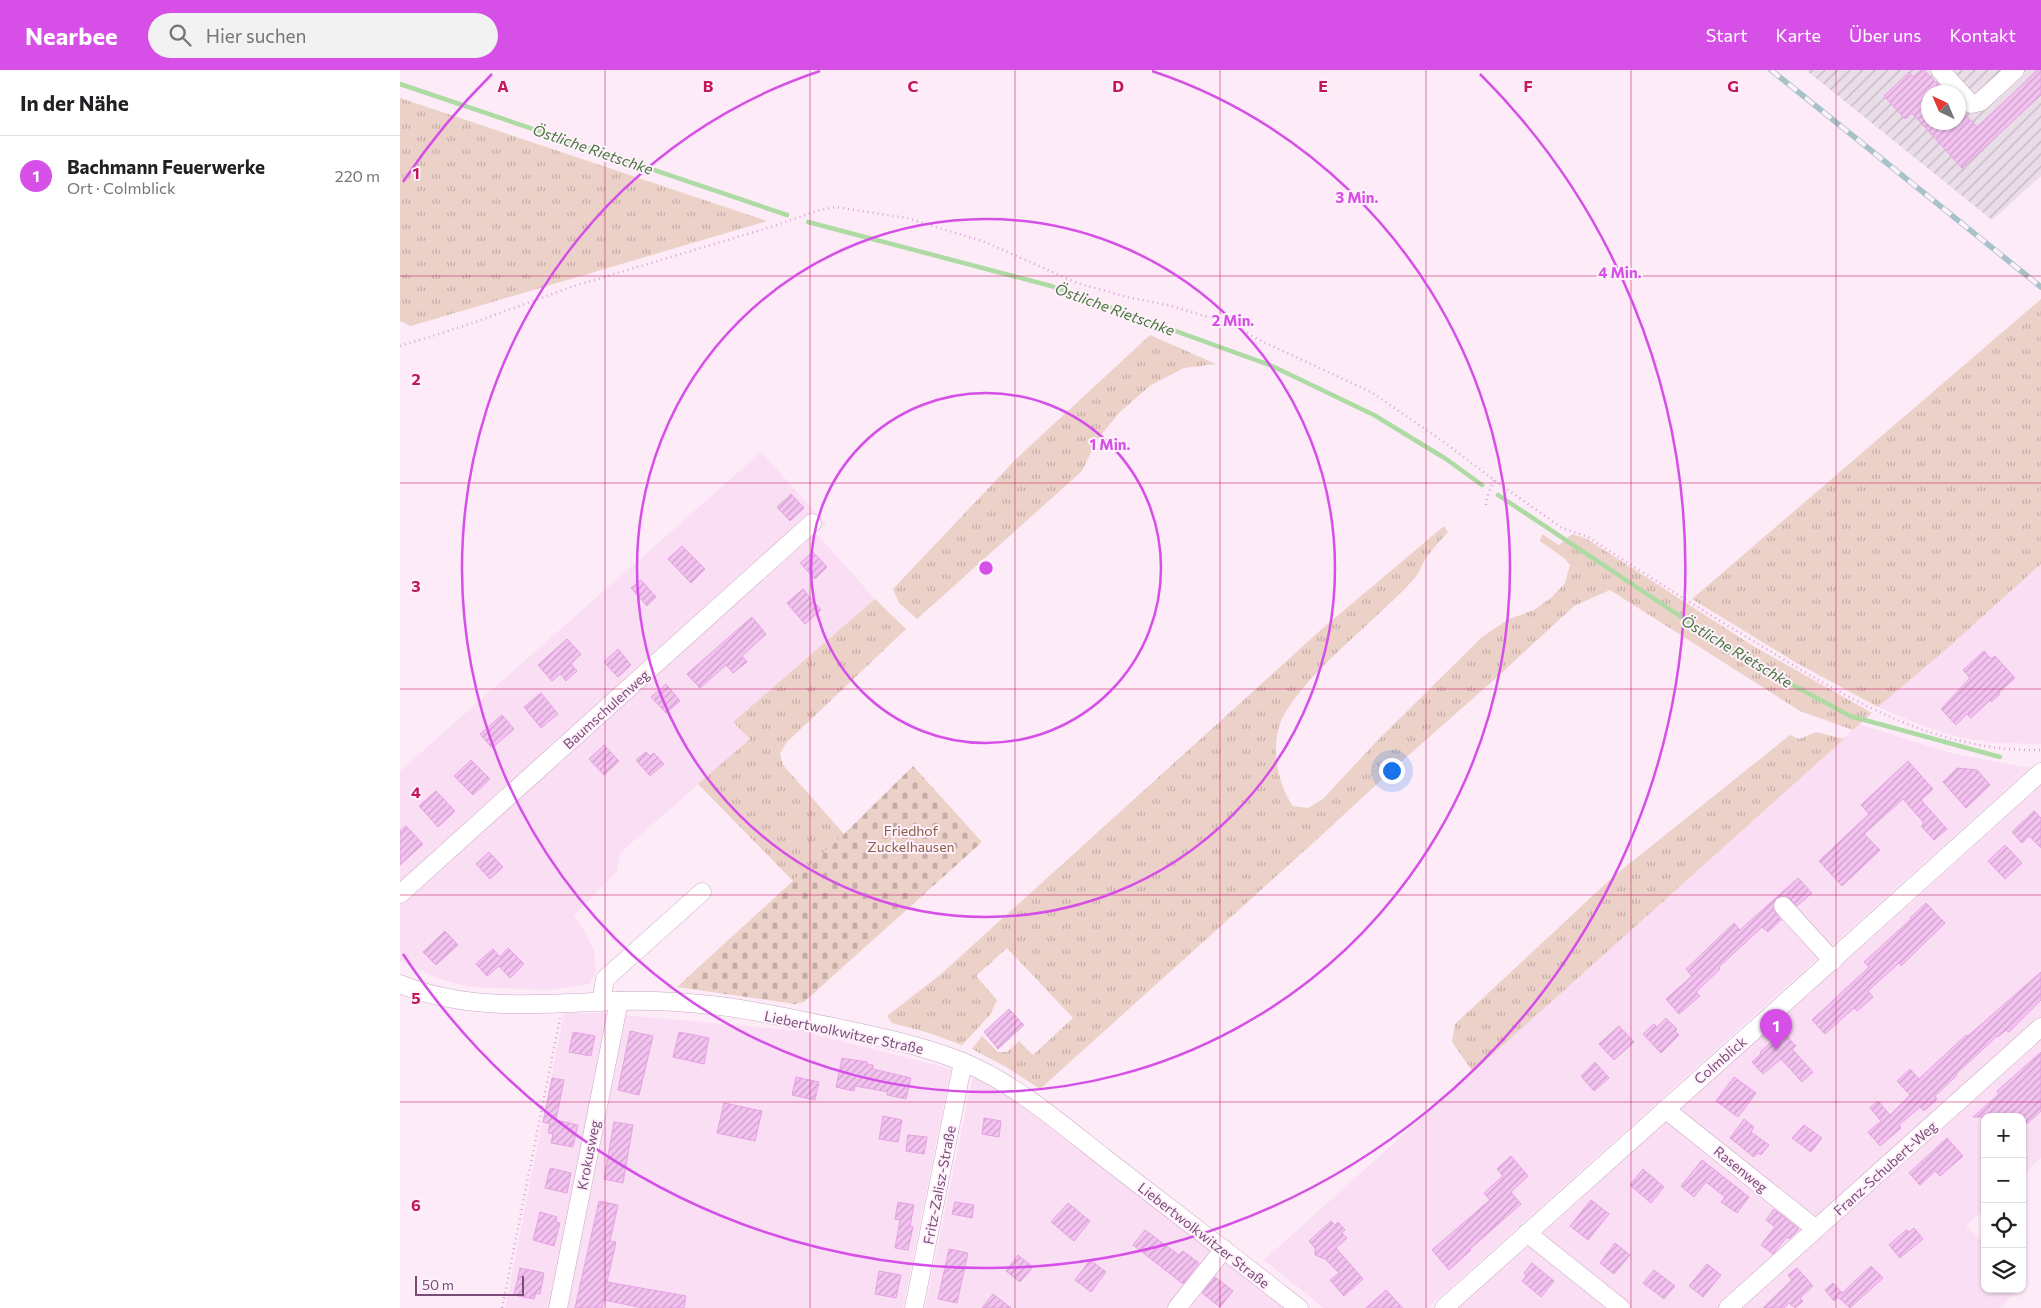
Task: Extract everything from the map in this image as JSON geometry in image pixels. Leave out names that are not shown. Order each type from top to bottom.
[{"type":"street","points":[[1940,70],[1971,104],[1980,102],[2015,70]]},
{"type":"street","name":"Baumschulenweg","points":[[400,894],[812,523]]},
{"type":"street","name":"Colmblick","points":[[1444,1308],[1833,961],[2041,772]]},
{"type":"street","name":"Krokusweg","points":[[558,1308],[610,1002],[605,979],[702,892]]},
{"type":"street","points":[[1784,906],[1833,961]]},
{"type":"street","name":"Liebertwolkwitzer Straße","points":[[400,984],[463,1002],[518,1006],[610,1002],[674,1002],[721,1006],[770,1014],[909,1044],[963,1062],[999,1081],[1044,1111],[1300,1308]]},
{"type":"street","name":"Franz-Schubert-Weg","points":[[1728,1308],[2041,1028]]},
{"type":"street","name":"Fritz-Zalisz-Straße","points":[[914,1308],[963,1062]]},
{"type":"street","name":"Rasenweg","points":[[1665,1109],[1816,1229]]},
{"type":"street","points":[[1527,1233],[1621,1308]]},
{"type":"street","points":[[1177,1308],[1224,1250]]},
{"type":"path","points":[[400,346],[470,324],[570,287],[836,207],[907,218],[984,242],[1077,283],[1127,297],[1172,306],[1234,325],[1264,342],[1371,392],[1444,442],[1562,528],[1588,537],[1794,666],[1887,716],[1957,741],[1994,747],[2041,750]]},
{"type":"path","points":[[1486,504],[1494,480]]},
{"type":"path","points":[[502,1308],[560,1019],[560,1005]]},
{"type":"shaded area","points":[[1806,70],[2041,70],[2041,176],[1992,220]]},
{"type":"shaded area","points":[[761,452],[826,524],[816,533],[875,599],[733,722],[750,739],[620,853],[617,871],[574,916],[584,930],[594,950],[596,972],[590,984],[547,990],[470,987],[442,980],[400,961],[400,771]]},
{"type":"shaded area","points":[[2041,564],[2041,744],[1994,743],[1958,737],[1923,726],[1878,707],[1942,653]]},
{"type":"shaded area","points":[[1859,724],[1951,753],[2030,768],[1428,1308],[1324,1308],[1264,1260]]},
{"type":"shaded area","points":[[2041,784],[2041,1158],[2026,1171],[2026,1113],[1981,1113],[1981,1213],[1966,1226],[1981,1240],[1981,1293],[2015,1293],[1999,1308],[1458,1308],[1664,1121],[1931,885]]},
{"type":"shaded area","points":[[564,1013],[603,1013],[801,1031],[951,1069],[903,1308],[505,1308]]},
{"type":"shaded area","points":[[973,1075],[1038,1115],[1119,1176],[1283,1308],[925,1308]]},
{"type":"green space","points":[[400,98],[767,221],[411,326],[400,321]]},
{"type":"green space","points":[[2041,299],[2041,564],[1942,653],[1878,707],[1795,662],[1692,599]]},
{"type":"green space","points":[[1150,335],[1216,364],[1184,368],[1151,385],[1119,413],[1097,440],[1082,471],[917,619],[899,603],[893,589],[1015,460]]},
{"type":"green space","points":[[1444,526],[1448,532],[1426,557],[1414,578],[1321,668],[1285,713],[1277,736],[1277,761],[1282,785],[1293,806],[1308,808],[1323,799],[1376,742],[1482,637],[1509,619],[1534,610],[1552,597],[1565,583],[1570,565],[1564,558],[1540,541],[1542,534],[1559,545],[1572,534],[1587,539],[1753,646],[1872,713],[1853,730],[1800,711],[1610,590],[1574,606],[1040,1089],[1006,1067],[972,1049],[982,1036],[998,1052],[1007,1052],[1019,1041],[1033,1055],[1073,1018],[1007,948],[976,976],[997,1000],[990,1015],[962,1045],[929,1033],[892,1023],[887,1016],[940,975],[1323,628]]},
{"type":"green space","points":[[875,599],[906,629],[786,743],[780,754],[783,765],[844,834],[793,881],[698,784],[750,739],[733,722]]},
{"type":"green space","points":[[1816,732],[1844,739],[1473,1072],[1452,1042],[1455,1024],[1614,876],[1790,735],[1799,739]]},
{"type":"green space","name":"Friedhof Zuckelhausen","points":[[913,766],[982,842],[804,1002],[795,1004],[677,987],[844,834]]},
{"type":"building","points":[[1921,70],[1924,70],[1938,85],[1921,85],[1921,123],[1912,113],[1905,119],[1884,96],[1909,72],[1913,77]]},
{"type":"building","points":[[2038,70],[2041,70],[2041,95],[1962,168],[1927,130],[1966,130],[1966,115],[1977,127]]},
{"type":"building","points":[[791,494],[804,508],[790,521],[777,507]]},
{"type":"building","points":[[682,546],[705,569],[691,583],[668,559]]},
{"type":"building","points":[[813,552],[827,567],[815,579],[800,563]]},
{"type":"building","points":[[641,580],[656,597],[647,606],[631,588]]},
{"type":"building","points":[[803,589],[821,610],[805,624],[787,603]]},
{"type":"building","points":[[752,617],[766,634],[742,656],[747,662],[733,673],[726,665],[700,688],[687,674]]},
{"type":"building","points":[[567,639],[581,654],[571,664],[577,671],[566,681],[560,674],[552,681],[538,665]]},
{"type":"building","points":[[618,649],[631,665],[618,677],[604,662]]},
{"type":"building","points":[[1984,651],[1991,659],[1995,656],[2015,678],[1999,692],[2000,694],[1991,702],[1990,700],[1971,718],[1967,714],[1956,725],[1941,709],[1970,678],[1963,670]]},
{"type":"building","points":[[666,684],[680,701],[666,713],[651,697]]},
{"type":"building","points":[[541,693],[558,714],[541,728],[524,707]]},
{"type":"building","points":[[502,715],[514,729],[492,748],[480,734]]},
{"type":"building","points":[[604,745],[619,761],[604,775],[589,759]]},
{"type":"building","points":[[646,752],[650,756],[654,753],[664,764],[650,776],[636,760]]},
{"type":"building","points":[[471,760],[490,779],[473,795],[454,776]]},
{"type":"building","points":[[1908,761],[1933,789],[1921,800],[1947,829],[1934,840],[1921,826],[1924,823],[1903,799],[1864,834],[1880,850],[1842,886],[1819,861],[1869,814],[1861,805]]},
{"type":"building","points":[[1957,768],[1977,770],[1990,785],[1966,808],[1943,782]]},
{"type":"building","points":[[436,791],[455,811],[438,827],[419,806]]},
{"type":"building","points":[[2034,811],[2041,818],[2041,848],[2029,836],[2022,843],[2012,832]]},
{"type":"building","points":[[406,826],[423,844],[400,865],[400,831]]},
{"type":"building","points":[[2005,845],[2022,863],[2005,879],[1988,861]]},
{"type":"building","points":[[489,852],[503,867],[490,879],[476,864]]},
{"type":"building","points":[[1798,878],[1812,893],[1797,906],[1787,896],[1781,896],[1776,899],[1773,909],[1781,920],[1768,932],[1762,927],[1719,967],[1720,969],[1696,992],[1700,996],[1679,1014],[1666,999],[1692,976],[1686,969],[1734,923],[1740,930]]},
{"type":"building","points":[[1926,903],[1945,923],[1901,966],[1899,963],[1868,991],[1873,997],[1857,1011],[1854,1008],[1825,1034],[1812,1020],[1869,967],[1864,962]]},
{"type":"building","points":[[445,931],[458,945],[436,965],[423,952]]},
{"type":"building","points":[[508,948],[524,964],[510,978],[499,966],[487,976],[476,964],[493,949],[500,957]]},
{"type":"building","points":[[2041,972],[2041,1000],[2009,1032],[2006,1030],[1997,1036],[1956,1074],[1935,1096],[1937,1099],[1924,1111],[1920,1107],[1899,1125],[1901,1128],[1880,1146],[1868,1132],[1881,1121],[1870,1108],[1878,1101],[1890,1115],[1910,1095],[1897,1081],[1910,1069],[1919,1079],[1966,1035],[1968,1036]]},
{"type":"building","points":[[1009,1009],[1024,1025],[998,1049],[984,1032]]},
{"type":"building","points":[[1666,1018],[1677,1029],[1675,1031],[1679,1035],[1661,1053],[1643,1034],[1654,1024],[1657,1027]]},
{"type":"building","points":[[1619,1026],[1634,1042],[1614,1060],[1599,1044]]},
{"type":"building","points":[[630,1031],[653,1036],[639,1095],[618,1090]]},
{"type":"building","points":[[573,1032],[595,1036],[591,1056],[569,1052]]},
{"type":"building","points":[[679,1032],[709,1038],[704,1064],[673,1057]]},
{"type":"building","points":[[1783,1032],[1796,1046],[1792,1049],[1813,1072],[1802,1082],[1781,1059],[1763,1074],[1752,1062],[1761,1054],[1760,1052]]},
{"type":"building","points":[[2041,1052],[2041,1111],[2026,1124],[2026,1113],[1981,1113],[1981,1117],[1973,1117],[1999,1094],[1997,1091]]},
{"type":"building","points":[[842,1058],[867,1062],[867,1064],[873,1065],[873,1069],[911,1078],[906,1099],[887,1095],[888,1092],[855,1086],[854,1091],[836,1087]]},
{"type":"building","points":[[1595,1062],[1609,1078],[1594,1091],[1581,1076]]},
{"type":"building","points":[[796,1077],[819,1082],[815,1100],[792,1095]]},
{"type":"building","points":[[1734,1077],[1756,1093],[1738,1117],[1716,1101]]},
{"type":"building","points":[[552,1078],[564,1080],[556,1120],[578,1125],[573,1147],[551,1143],[553,1134],[548,1133],[550,1124],[543,1122]]},
{"type":"building","points":[[724,1103],[762,1111],[755,1141],[717,1133]]},
{"type":"building","points":[[883,1116],[902,1120],[898,1142],[879,1139]]},
{"type":"building","points":[[984,1118],[1001,1121],[999,1137],[982,1134]]},
{"type":"building","points":[[1744,1119],[1754,1127],[1751,1132],[1769,1145],[1761,1155],[1758,1153],[1754,1157],[1730,1138]]},
{"type":"building","points":[[614,1122],[633,1125],[623,1183],[604,1179]]},
{"type":"building","points":[[1804,1125],[1822,1138],[1811,1152],[1792,1138]]},
{"type":"building","points":[[908,1135],[927,1137],[924,1154],[906,1151]]},
{"type":"building","points":[[1947,1138],[1963,1156],[1940,1176],[1935,1171],[1920,1185],[1909,1173]]},
{"type":"building","points":[[1511,1156],[1528,1176],[1511,1192],[1521,1204],[1449,1270],[1432,1250],[1490,1200],[1484,1193],[1503,1176],[1497,1169]]},
{"type":"building","points":[[1702,1160],[1749,1197],[1737,1213],[1721,1202],[1725,1197],[1706,1182],[1694,1197],[1681,1186]]},
{"type":"building","points":[[550,1168],[571,1173],[567,1193],[545,1188]]},
{"type":"building","points":[[1643,1169],[1664,1187],[1651,1203],[1630,1185]]},
{"type":"building","points":[[1591,1200],[1609,1214],[1588,1240],[1570,1226]]},
{"type":"building","points":[[599,1201],[618,1205],[610,1241],[616,1242],[607,1282],[686,1296],[684,1308],[643,1308],[604,1300],[602,1308],[575,1308]]},
{"type":"building","points":[[898,1202],[914,1205],[910,1226],[913,1227],[908,1250],[895,1248],[900,1220],[895,1219]]},
{"type":"building","points":[[955,1202],[974,1205],[972,1218],[952,1214]]},
{"type":"building","points":[[1068,1203],[1090,1221],[1074,1241],[1051,1222]]},
{"type":"building","points":[[1774,1209],[1799,1229],[1789,1239],[1787,1237],[1773,1254],[1761,1245],[1775,1227],[1766,1220]]},
{"type":"building","points":[[540,1212],[557,1217],[556,1222],[560,1223],[554,1246],[533,1240]]},
{"type":"building","points":[[1331,1221],[1335,1225],[1338,1222],[1345,1230],[1342,1233],[1347,1238],[1336,1248],[1363,1279],[1344,1296],[1330,1280],[1339,1273],[1325,1259],[1315,1255],[1315,1248],[1309,1241]]},
{"type":"building","points":[[1914,1228],[1923,1239],[1900,1258],[1889,1245],[1906,1230],[1909,1232]]},
{"type":"building","points":[[1145,1230],[1179,1255],[1183,1251],[1199,1263],[1183,1284],[1133,1245]]},
{"type":"building","points":[[1615,1243],[1630,1255],[1614,1274],[1600,1263]]},
{"type":"building","points":[[949,1249],[968,1253],[957,1303],[938,1299]]},
{"type":"building","points":[[1018,1255],[1033,1267],[1020,1282],[1006,1271]]},
{"type":"building","points":[[1090,1260],[1106,1272],[1091,1292],[1075,1280]]},
{"type":"building","points":[[1532,1263],[1554,1281],[1541,1297],[1522,1281],[1526,1276],[1524,1273]]},
{"type":"building","points":[[1707,1264],[1721,1275],[1703,1297],[1689,1286]]},
{"type":"building","points":[[1871,1266],[1883,1278],[1850,1308],[1838,1297],[1834,1301],[1825,1290],[1833,1283],[1842,1293]]},
{"type":"building","points":[[520,1268],[544,1273],[540,1294],[536,1293],[534,1299],[514,1295]]},
{"type":"building","points":[[1797,1268],[1813,1286],[1800,1298],[1803,1301],[1795,1308],[1789,1303],[1784,1308],[1763,1308],[1792,1280],[1788,1275]]},
{"type":"building","points":[[1654,1270],[1675,1286],[1664,1299],[1643,1283]]},
{"type":"building","points":[[879,1271],[901,1275],[896,1298],[875,1294]]},
{"type":"building","points":[[1215,1277],[1233,1291],[1220,1307],[1202,1293]]},
{"type":"building","points":[[1386,1290],[1403,1308],[1366,1308]]},
{"type":"building","points":[[993,1294],[1011,1308],[982,1308]]},
{"type":"waterway","name":"Östliche Rietschke","points":[[400,84],[787,215]]},
{"type":"waterway","name":"Östliche Rietschke","points":[[808,222],[1051,286],[1272,366],[1374,415],[1446,459],[1482,485]]},
{"type":"waterway","name":"Östliche Rietschke","points":[[1498,495],[1743,658],[1850,716],[2000,757]]},
{"type":"railway","points":[[1771,70],[2041,287]]},
{"type":"place","name":"Bachmann Feuerwerke","points":[[1776,1050]]}]
